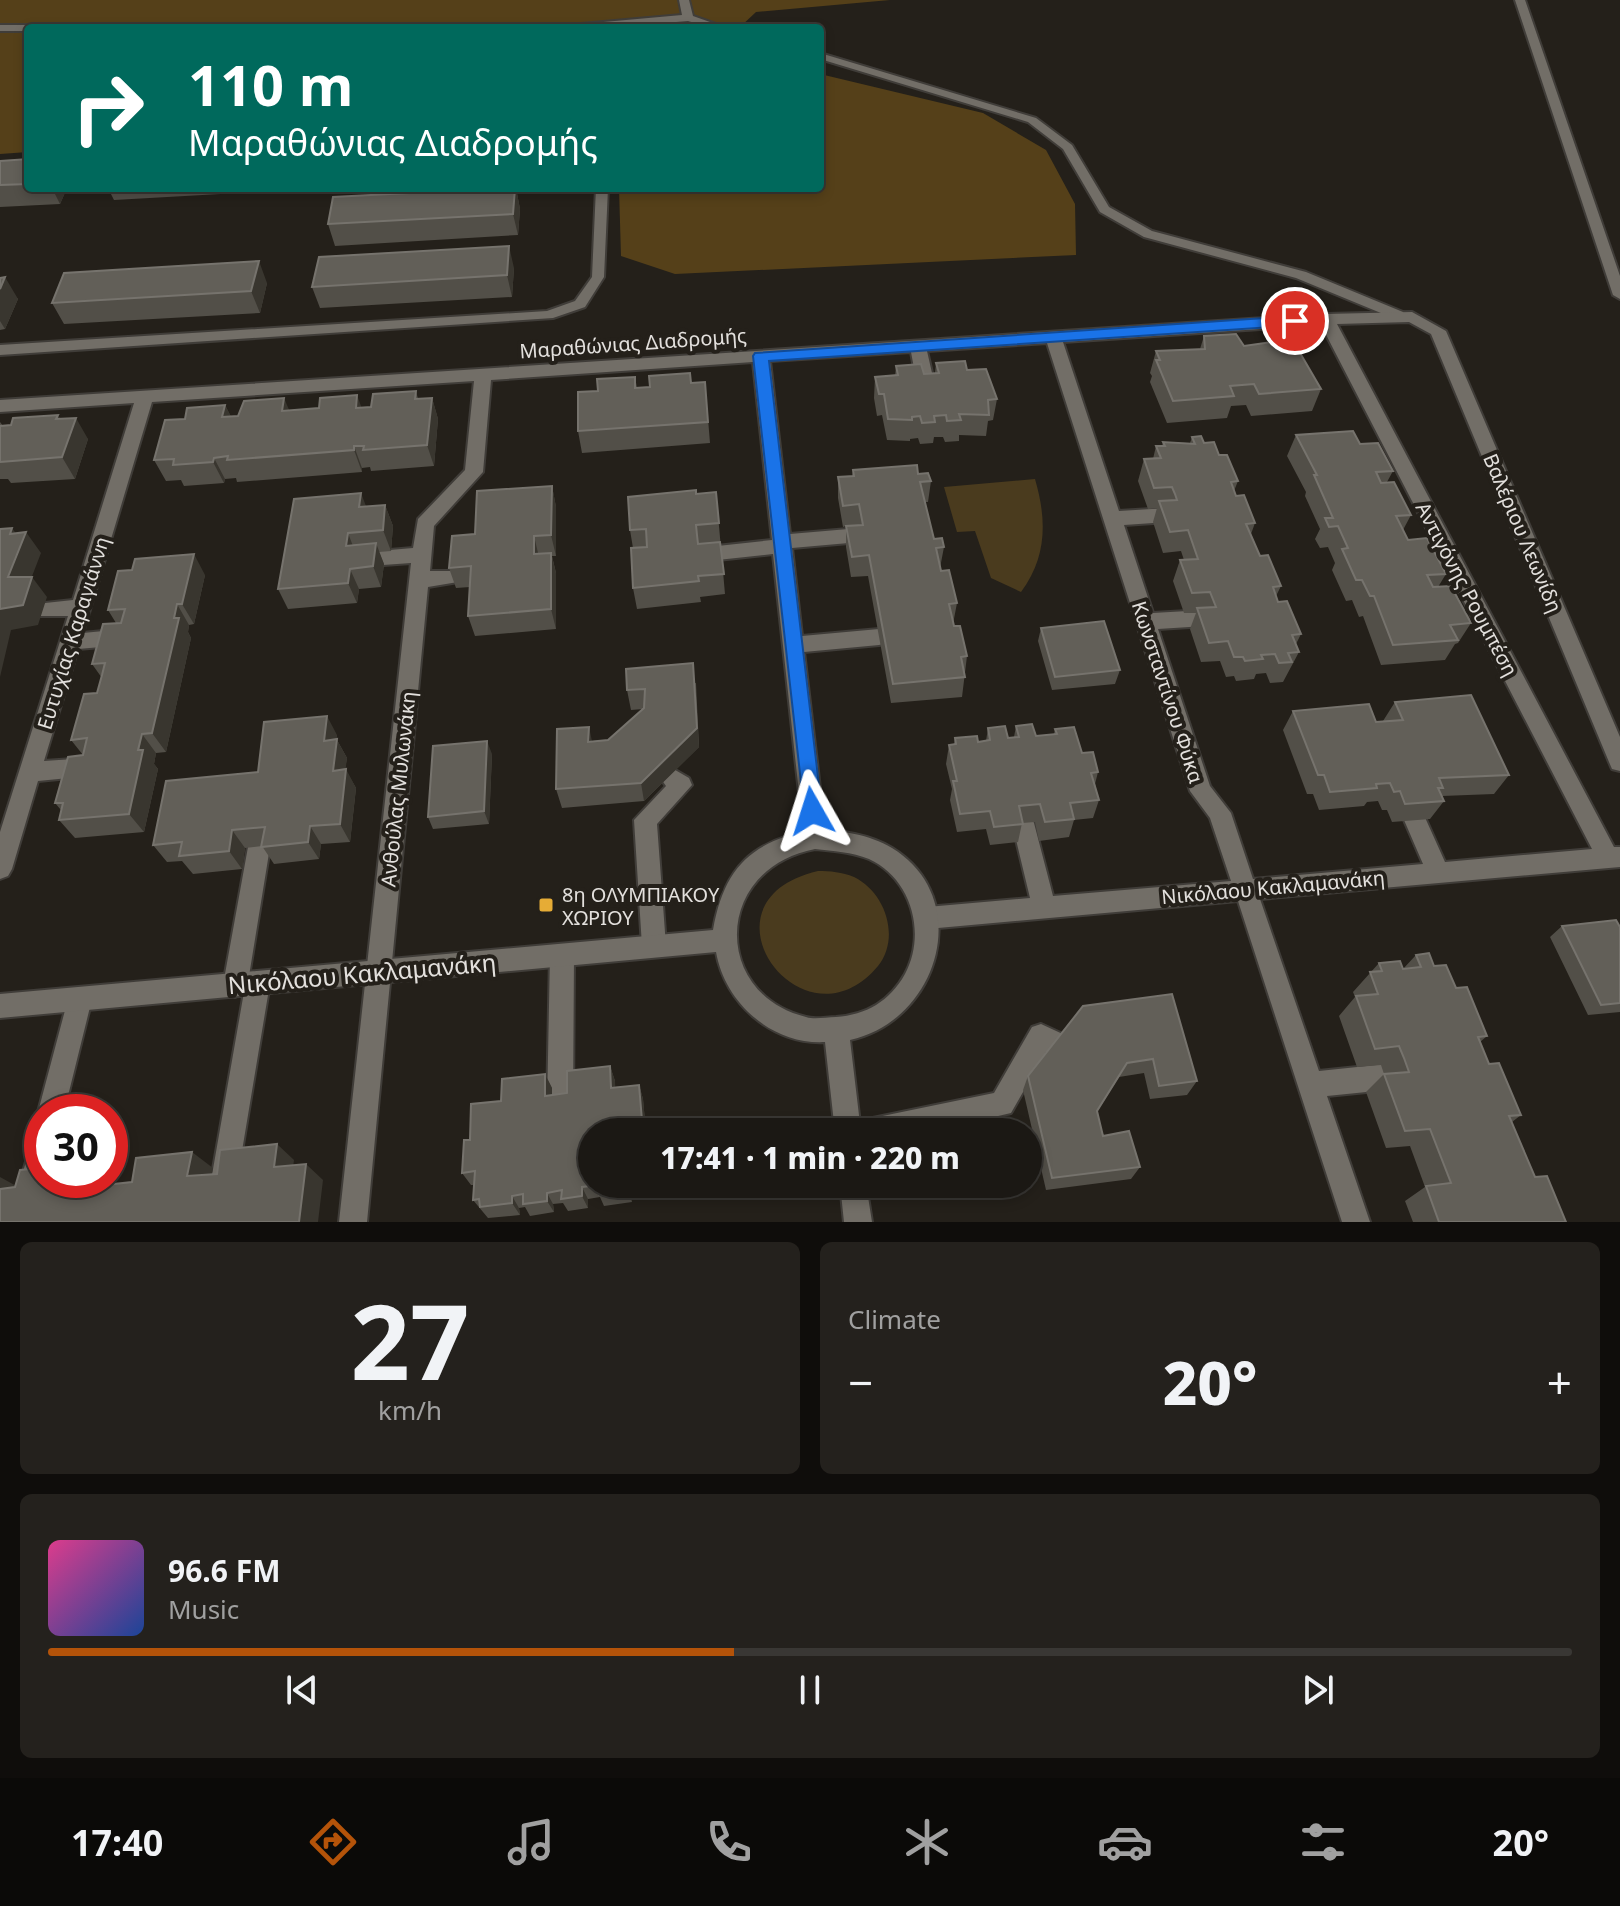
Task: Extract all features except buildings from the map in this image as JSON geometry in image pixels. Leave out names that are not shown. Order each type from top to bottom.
[{"type":"street","name":"Μαραθώνιας Διαδρομής","points":[[0,406],[32,411],[145,397],[251,390],[376,390],[483,374],[643,372],[761,356],[1053,337],[1206,335],[1326,319],[1405,316]]},
{"type":"street","name":"Βαλέριου Λεωνίδη","points":[[1405,316],[1438,331],[1620,762]]},
{"type":"street","name":"Αντιγόνης Ρουμπέση","points":[[1326,319],[1472,597],[1614,857]]},
{"type":"street","name":"Κωνσταντίνου Φύκα","points":[[1053,337],[1201,791],[1220,813],[1356,1222]]},
{"type":"street","points":[[918,346],[928,395]]},
{"type":"street","points":[[761,356],[815,839]]},
{"type":"street","name":"Ανθούλας Μυλωνάκη","points":[[353,1222],[425,524],[474,472],[483,374]]},
{"type":"street","points":[[245,414],[251,390]]},
{"type":"street","name":"Ευτυχίας Καραγιάννη","points":[[0,869],[145,397]]},
{"type":"street","points":[[1394,497],[1418,495]]},
{"type":"street","points":[[1112,519],[1168,515]]},
{"type":"street","points":[[699,555],[860,535]]},
{"type":"street","points":[[355,560],[422,555]]},
{"type":"street","points":[[419,580],[457,576]]},
{"type":"street","points":[[1445,600],[1472,597]]},
{"type":"street","points":[[43,610],[81,607]]},
{"type":"street","points":[[1145,622],[1205,618]]},
{"type":"street","points":[[69,642],[136,636]]},
{"type":"street","points":[[793,645],[879,637]]},
{"type":"street","points":[[30,772],[101,765]]},
{"type":"street","points":[[654,946],[645,820],[681,785],[670,776]]},
{"type":"street","points":[[1415,820],[1439,873]]},
{"type":"street","points":[[1023,823],[1044,908]]},
{"type":"street","points":[[815,839],[853,842],[887,857],[912,884],[927,918],[928,949],[918,979],[898,1005],[869,1024],[836,1032],[803,1029],[771,1017],[747,997],[730,970],[723,940],[727,910],[739,883],[759,861],[785,846],[815,839]]},
{"type":"street","points":[[222,1190],[259,847]]},
{"type":"street","name":"Νικόλαου Κακλαμανάκη","points":[[927,918],[1614,857]]},
{"type":"street","name":"Νικόλαου Κακλαμανάκη","points":[[0,1006],[723,940]]},
{"type":"street","points":[[560,1108],[562,955]]},
{"type":"street","points":[[56,1094],[80,999]]},
{"type":"street","points":[[836,1032],[846,1118]]},
{"type":"street","points":[[935,1118],[1002,1104],[1041,1036],[1058,1045]]},
{"type":"street","points":[[1311,1085],[1386,1077]]},
{"type":"street","points":[[27,1203],[28,1198]]},
{"type":"street","points":[[855,1198],[858,1222]]},
{"type":"lane","points":[[684,0],[688,18]]},
{"type":"lane","points":[[1520,0],[1620,295]]},
{"type":"lane","points":[[617,24],[688,18],[708,24]]},
{"type":"lane","points":[[0,28],[24,28]]},
{"type":"lane","points":[[824,57],[1032,120],[1068,147],[1104,209],[1148,234],[1301,275],[1405,316]]},
{"type":"lane","points":[[0,350],[548,315],[580,304],[598,277],[602,192]]},
{"type":"shaded area","points":[[0,0],[890,0],[756,12],[743,24],[24,24],[24,152],[0,154]]},
{"type":"shaded area","points":[[824,75],[983,113],[1046,150],[1075,204],[1076,255],[675,274],[621,256],[619,192],[824,192]]},
{"type":"shaded area","points":[[1035,479],[1042,509],[1042,538],[1036,565],[1021,592],[991,578],[975,531],[957,532],[944,487]]},
{"type":"shaded area","points":[[818,871],[845,874],[865,884],[881,904],[889,929],[885,954],[878,966],[849,989],[819,993],[792,983],[772,964],[761,938],[762,911],[780,887]]},
{"type":"place","name":"8η ΟΛΥΜΠΙΑΚΟΥ ΧΩΡΙΟΥ","points":[[546,905]]},
{"type":"route","points":[[812,811],[761,356],[1295,321]]}]
